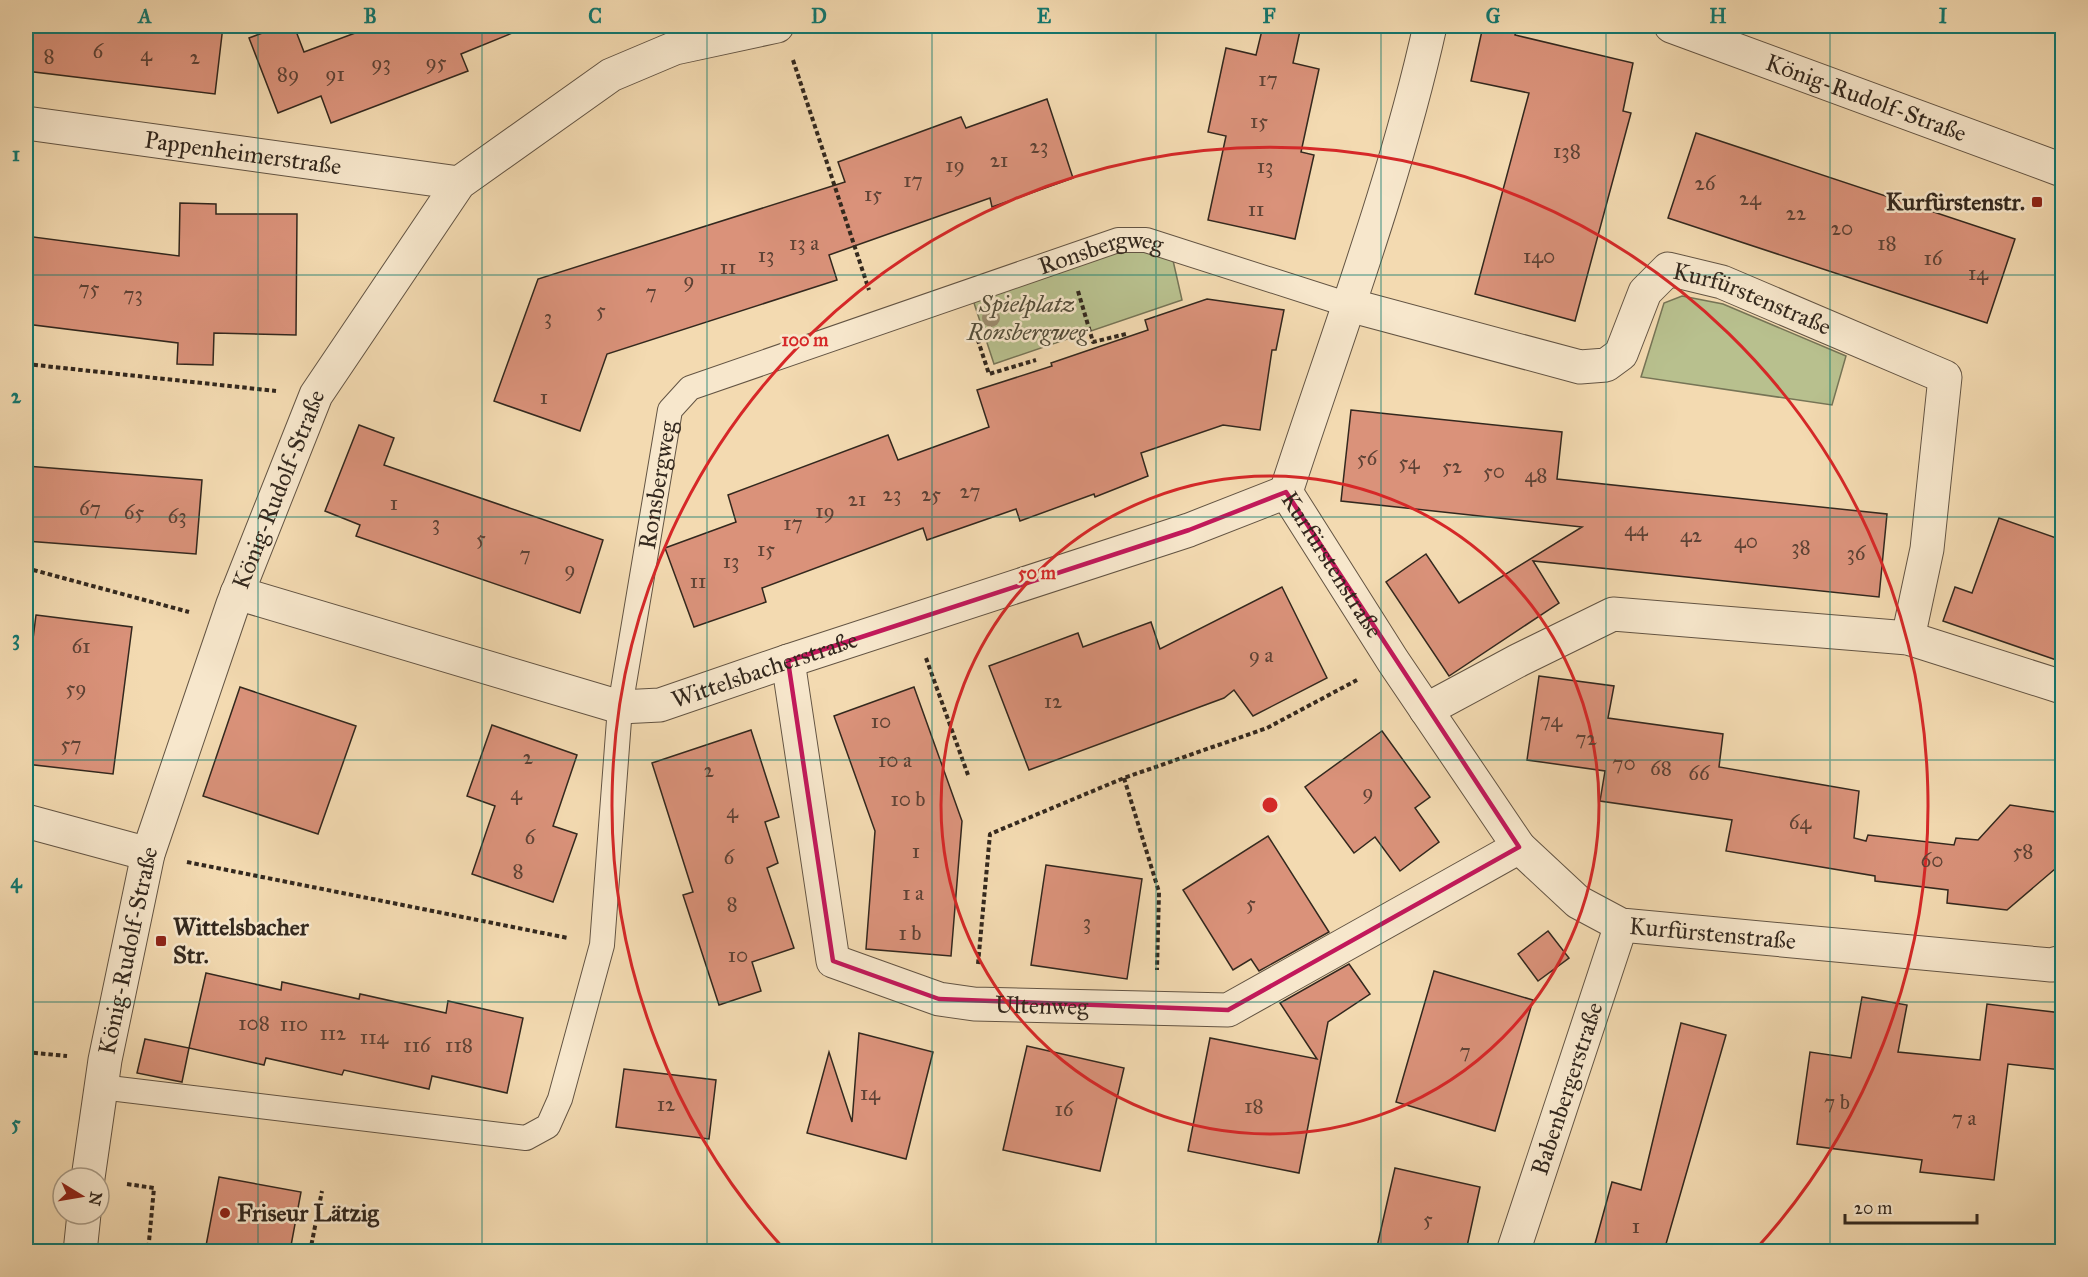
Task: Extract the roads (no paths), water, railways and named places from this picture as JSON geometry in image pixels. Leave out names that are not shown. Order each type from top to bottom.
[{"type":"street","name":"Kurfürstenstraße","points":[[1430,26],[1416,91],[1349,305],[1286,492],[1425,710],[1519,847],[1578,902],[1622,925],[2051,965],[2062,962]]},
{"type":"street","name":"König-Rudolf-Straße","points":[[1671,26],[2062,170]]},
{"type":"street","name":"König-Rudolf-Straße","points":[[90,1166],[101,1087],[148,854],[232,608],[316,395],[459,183],[611,75],[671,37],[733,33],[783,38]]},
{"type":"street","name":"Pappenheimerstraße","points":[[26,123],[459,183]]},
{"type":"street","name":"Kurfürstenstraße","points":[[1349,305],[1580,367],[1606,365],[1621,354],[1645,292],[1668,269],[1722,282],[1945,377],[1927,549],[1908,638]]},
{"type":"street","name":"Wittelsbacherstraße","points":[[232,608],[620,707],[660,705],[1189,530],[1286,492]]},
{"type":"street","points":[[1425,710],[1613,614],[1908,638],[2062,687]]},
{"type":"street","name":"Ultenweg","points":[[788,661],[833,961],[939,999],[974,1004],[1228,1010],[1519,847]]},
{"type":"street","points":[[26,821],[148,854]]},
{"type":"street","name":"Babenbergerstraße","points":[[1513,1251],[1622,925]]},
{"type":"street","points":[[80,1251],[83,1226]]},
{"type":"lane","name":"Ronsbergweg","points":[[101,1087],[526,1138],[548,1126],[560,1100],[602,945],[620,707],[670,410],[690,388],[1118,240],[1146,240],[1349,305]]},
{"type":"place","name":"Kurfürstenstr.","points":[[2037,202]]},
{"type":"place","name":"Wittelsbacher Str.","points":[[161,941]]},
{"type":"place","name":"Friseur Lätzig","points":[[225,1213]]},
{"type":"park label","name":"Spielplatz Ronsbergweg","points":[[1027,318]]}]
